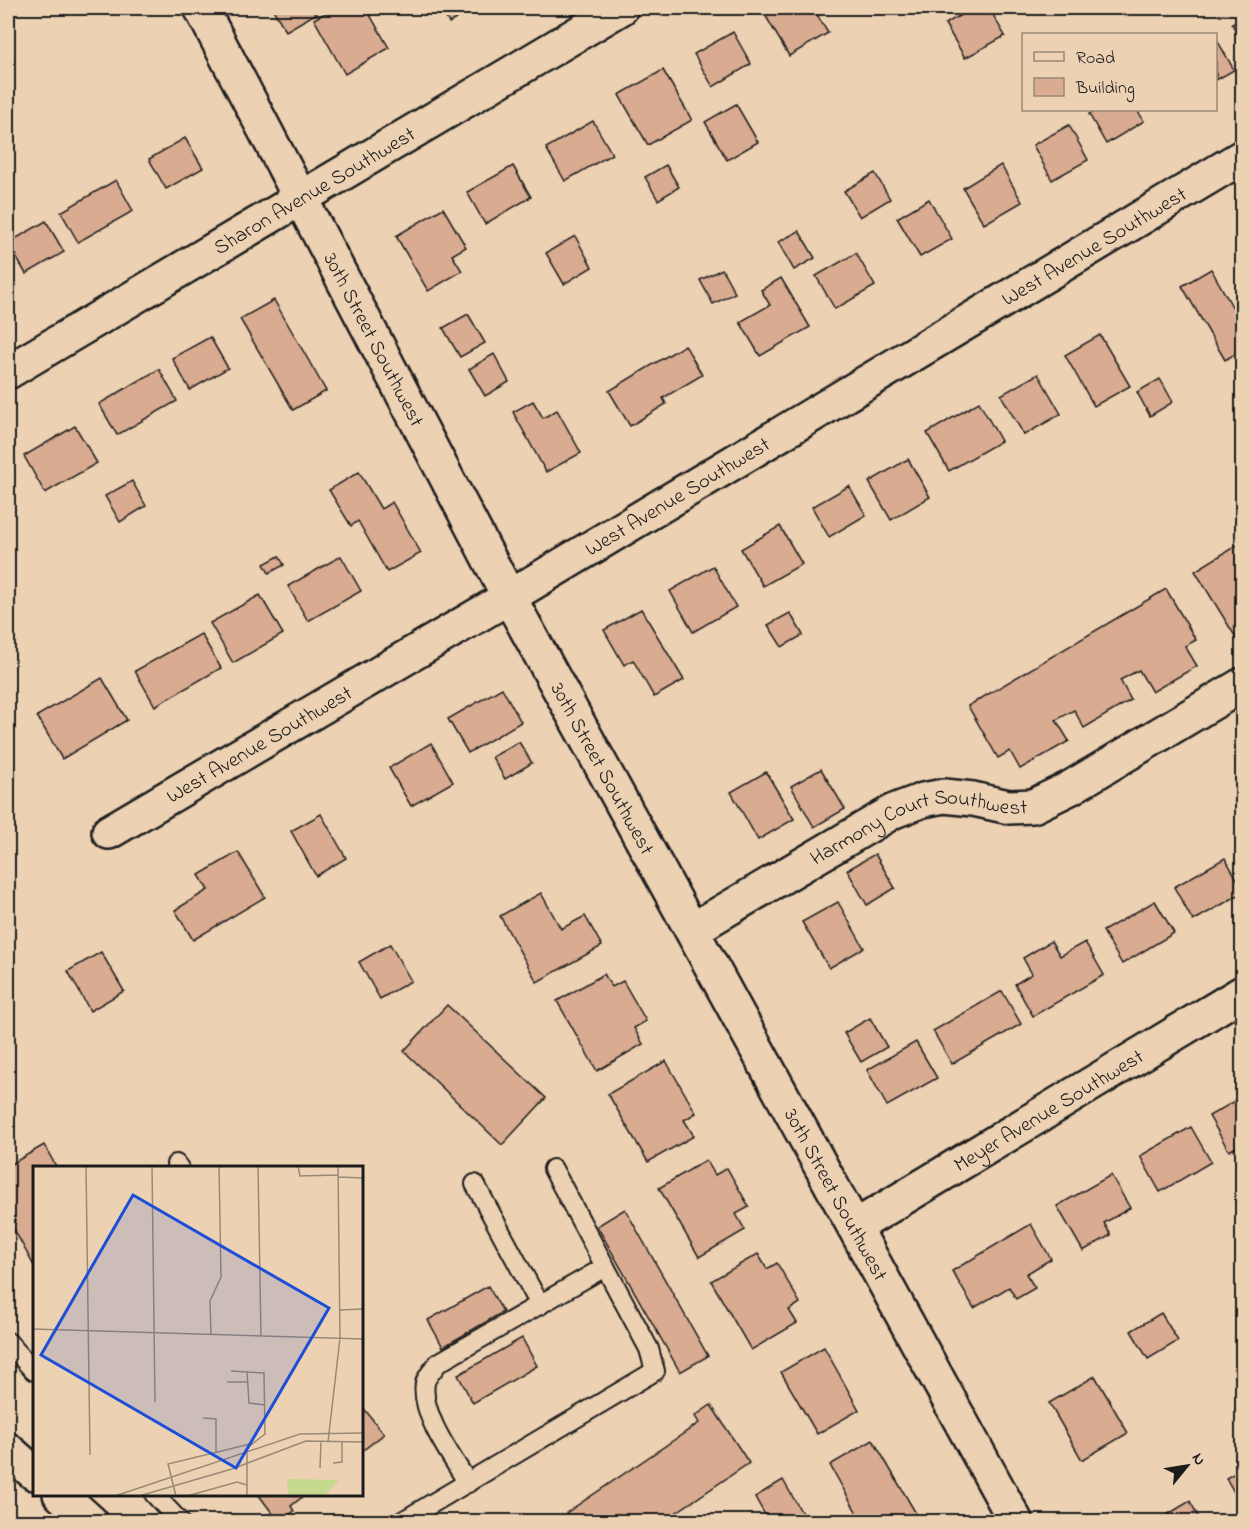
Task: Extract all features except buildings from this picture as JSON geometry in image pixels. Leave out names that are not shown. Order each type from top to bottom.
[{"type":"street","name":"30th Street Southwest","points":[[201,8],[509,597],[1016,1521]]},
{"type":"street","name":"Sharon Avenue Southwest","points":[[8,372],[621,8]]},
{"type":"street","name":"West Avenue Southwest","points":[[109,832],[509,597],[1242,157]]},
{"type":"street","name":"Harmony Court Southwest","points":[[692,930],[894,811],[923,800],[944,796],[973,799],[1009,807],[1033,806],[1070,788],[1242,685]]},
{"type":"street","name":"Meyer Avenue Southwest","points":[[855,1227],[1242,993]]},
{"type":"street","points":[[8,1450],[33,1472]]},
{"type":"street","points":[[62,1496],[91,1521]]},
{"type":"lane","points":[[401,1521],[655,1371],[649,1349],[553,1169]]},
{"type":"lane","points":[[475,1184],[540,1305]]},
{"type":"lane","points":[[468,1482],[428,1412],[425,1382],[438,1364],[605,1267]]},
{"type":"lane","points":[[8,1342],[30,1360]]},
{"type":"lane","points":[[156,1496],[180,1521]]}]
